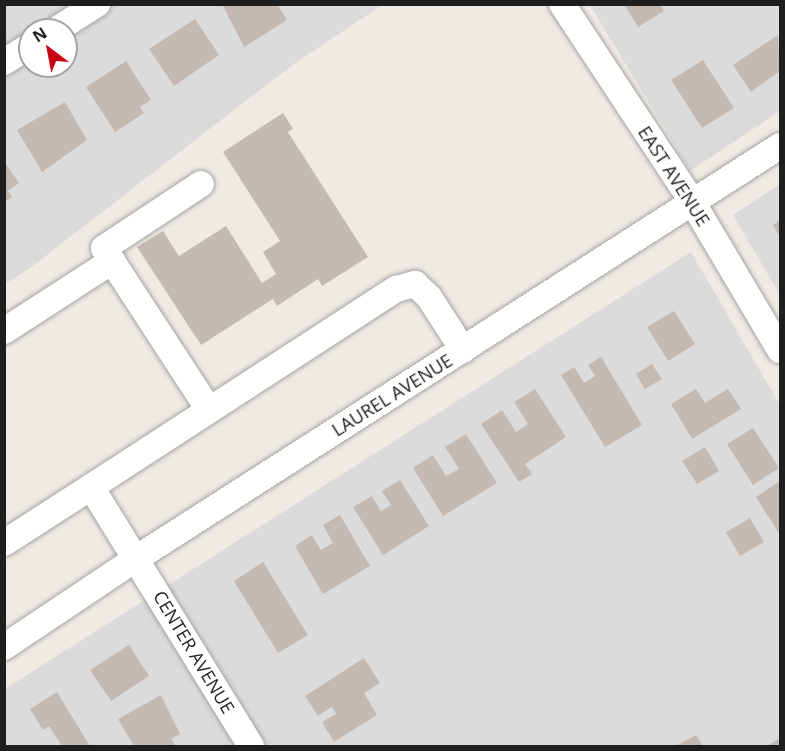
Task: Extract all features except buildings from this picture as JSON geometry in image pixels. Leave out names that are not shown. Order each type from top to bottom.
[{"type":"street","points":[[74,18],[96,4]]},
{"type":"street","name":"EAST AVENUE","points":[[562,4],[693,203],[780,350]]},
{"type":"street","points":[[4,62],[18,53]]},
{"type":"street","name":"LAUREL AVENUE","points":[[4,647],[136,558],[780,146]]},
{"type":"street","points":[[201,184],[104,248],[209,410]]},
{"type":"street","points":[[4,331],[112,261]]},
{"type":"street","points":[[4,543],[396,289],[415,284],[463,350]]},
{"type":"street","name":"CENTER AVENUE","points":[[91,487],[251,747]]},
{"type":"shaded area","points":[[5,5],[382,5],[291,66],[30,268],[5,284]]},
{"type":"shaded area","points":[[590,5],[780,5],[780,111],[690,171]]},
{"type":"shaded area","points":[[780,184],[780,295],[733,215]]},
{"type":"shaded area","points":[[691,252],[780,405],[780,746],[5,746],[5,689]]}]
